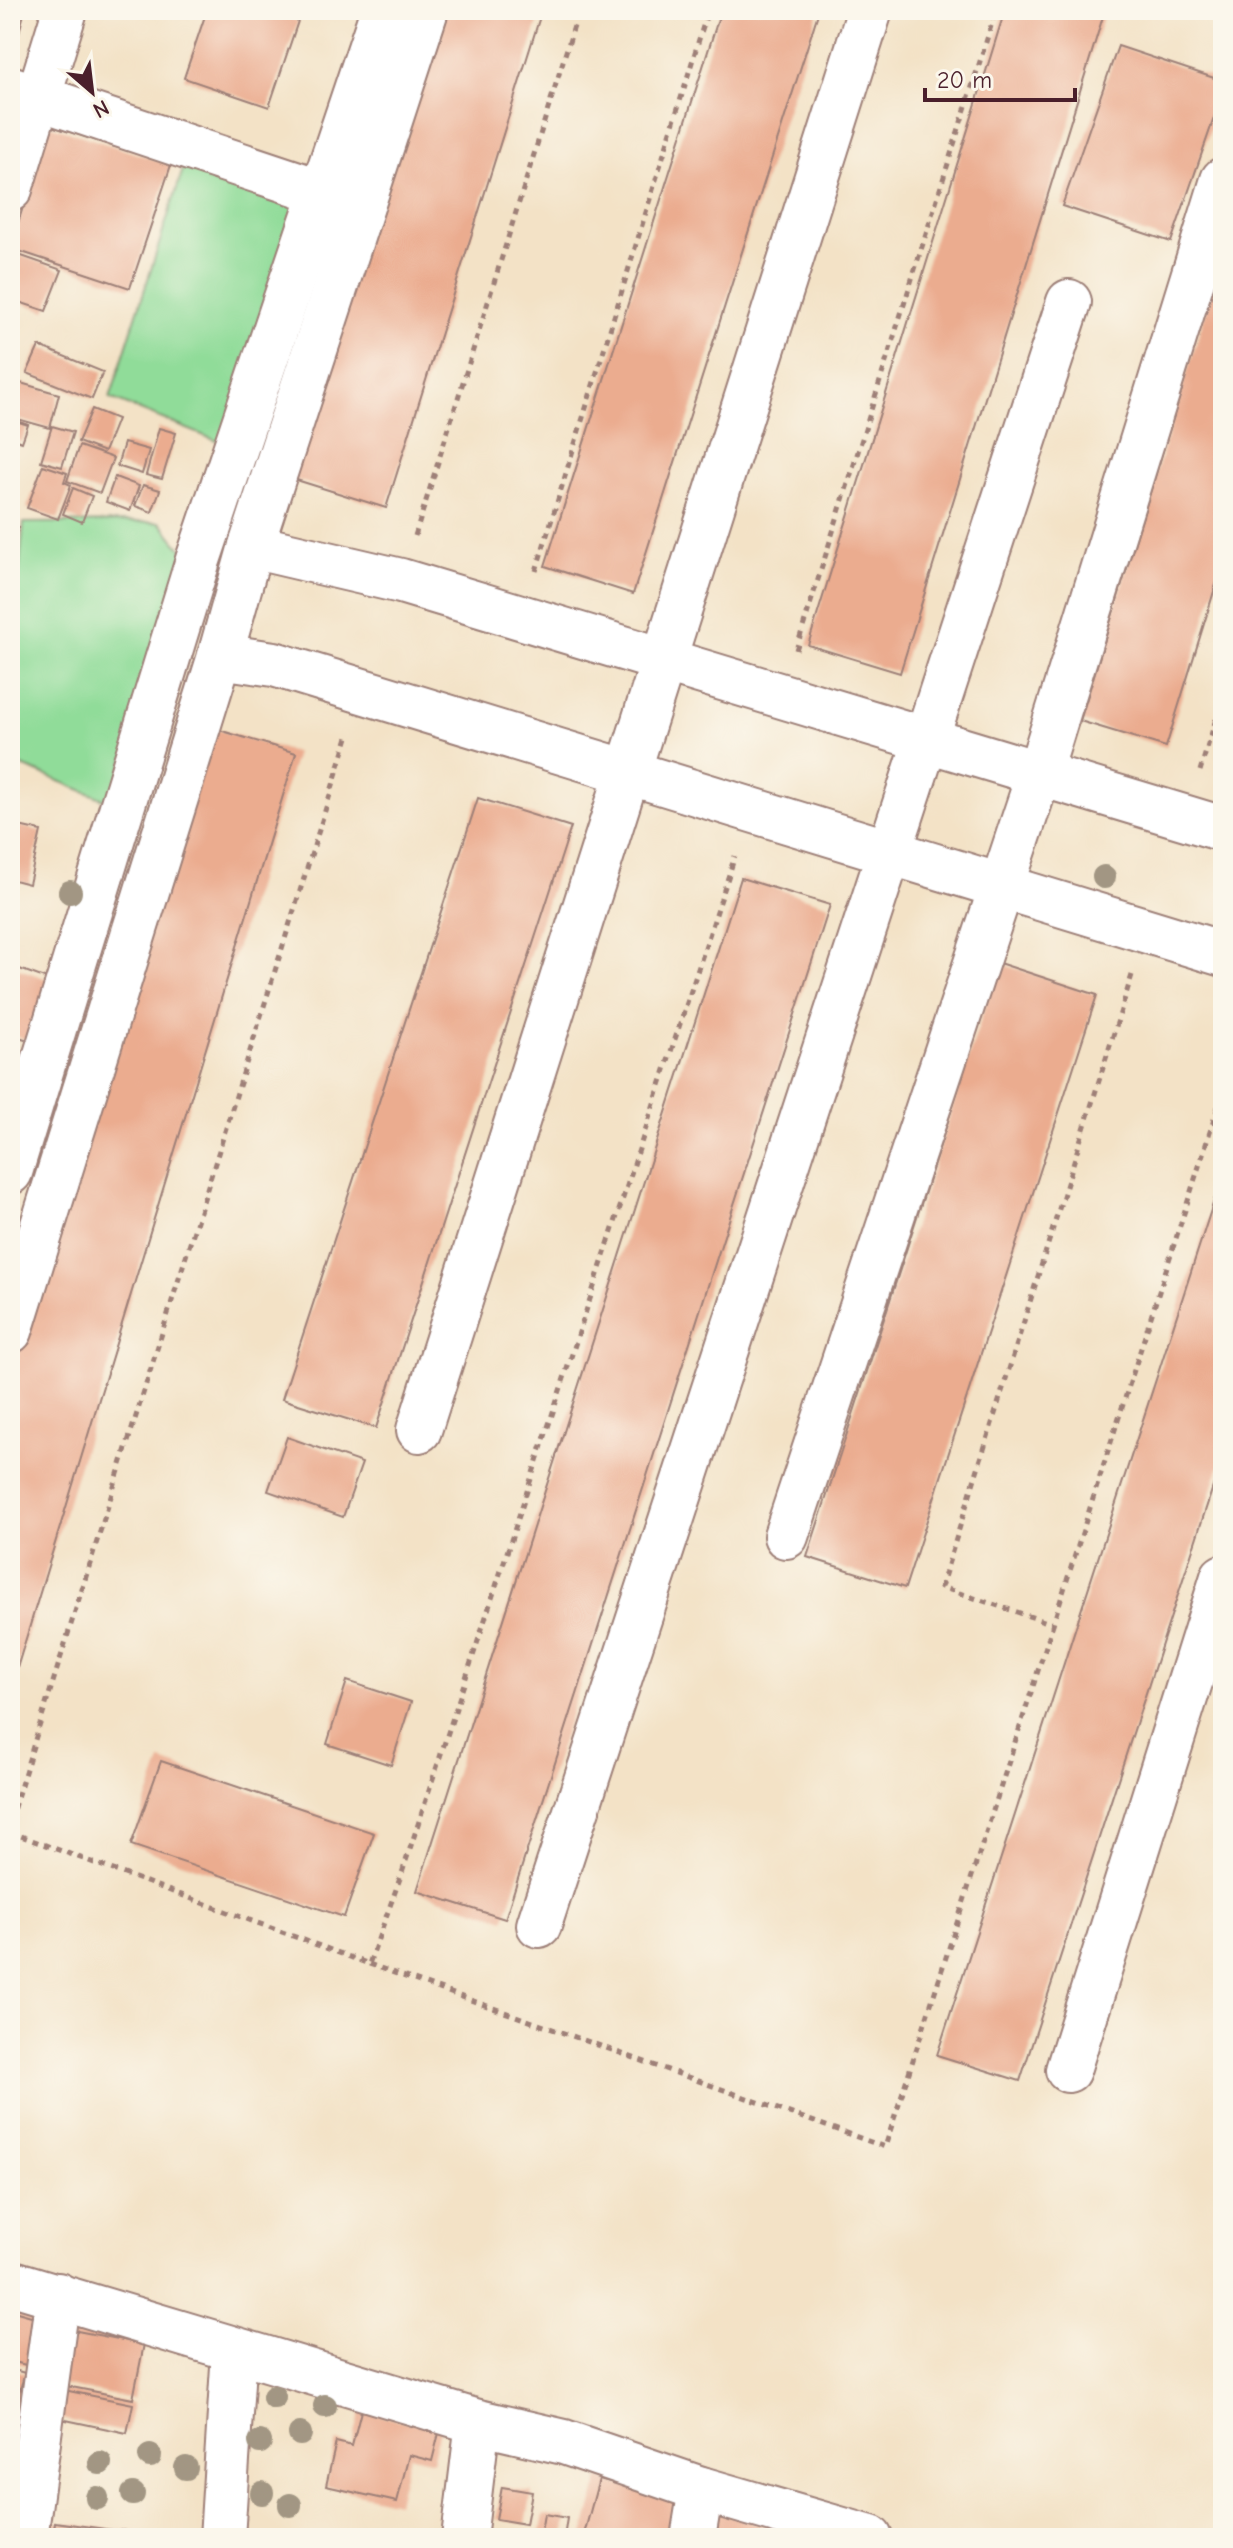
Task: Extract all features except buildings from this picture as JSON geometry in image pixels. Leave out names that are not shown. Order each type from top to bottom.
[{"type":"street","points":[[10,189],[24,92],[65,10]]},
{"type":"street","points":[[10,1172],[198,560],[383,10]]},
{"type":"street","points":[[10,1331],[220,656],[251,546],[426,10]]},
{"type":"street","points":[[419,1430],[870,10]]},
{"type":"street","points":[[24,92],[322,192]]},
{"type":"street","points":[[786,1536],[1039,774],[1223,180]]},
{"type":"street","points":[[539,1925],[1069,302]]},
{"type":"street","points":[[251,546],[401,581],[1204,824]]},
{"type":"street","points":[[220,656],[274,664],[1223,954]]},
{"type":"street","points":[[1068,2070],[1223,1577]]},
{"type":"street","points":[[10,2282],[478,2422],[564,2442],[701,2489],[870,2538]]},
{"type":"street","points":[[25,2538],[58,2295]]},
{"type":"street","points":[[222,2538],[234,2351]]},
{"type":"street","points":[[464,2538],[478,2422]]},
{"type":"street","points":[[693,2538],[701,2489]]},
{"type":"path","points":[[401,581],[579,10]]},
{"type":"path","points":[[521,617],[708,10]]},
{"type":"path","points":[[781,696],[996,10]]},
{"type":"path","points":[[10,1820],[362,691]]},
{"type":"path","points":[[1204,824],[1223,696]]},
{"type":"path","points":[[369,1964],[408,1855],[751,810]]},
{"type":"path","points":[[1053,1624],[941,1587],[1146,930]]},
{"type":"path","points":[[10,1832],[369,1964],[885,2147],[1223,1091]]},
{"type":"green space","points":[[185,163],[299,199],[222,443],[110,398]]},
{"type":"green space","points":[[160,522],[189,558],[111,802],[10,761],[10,661],[24,523]]}]
